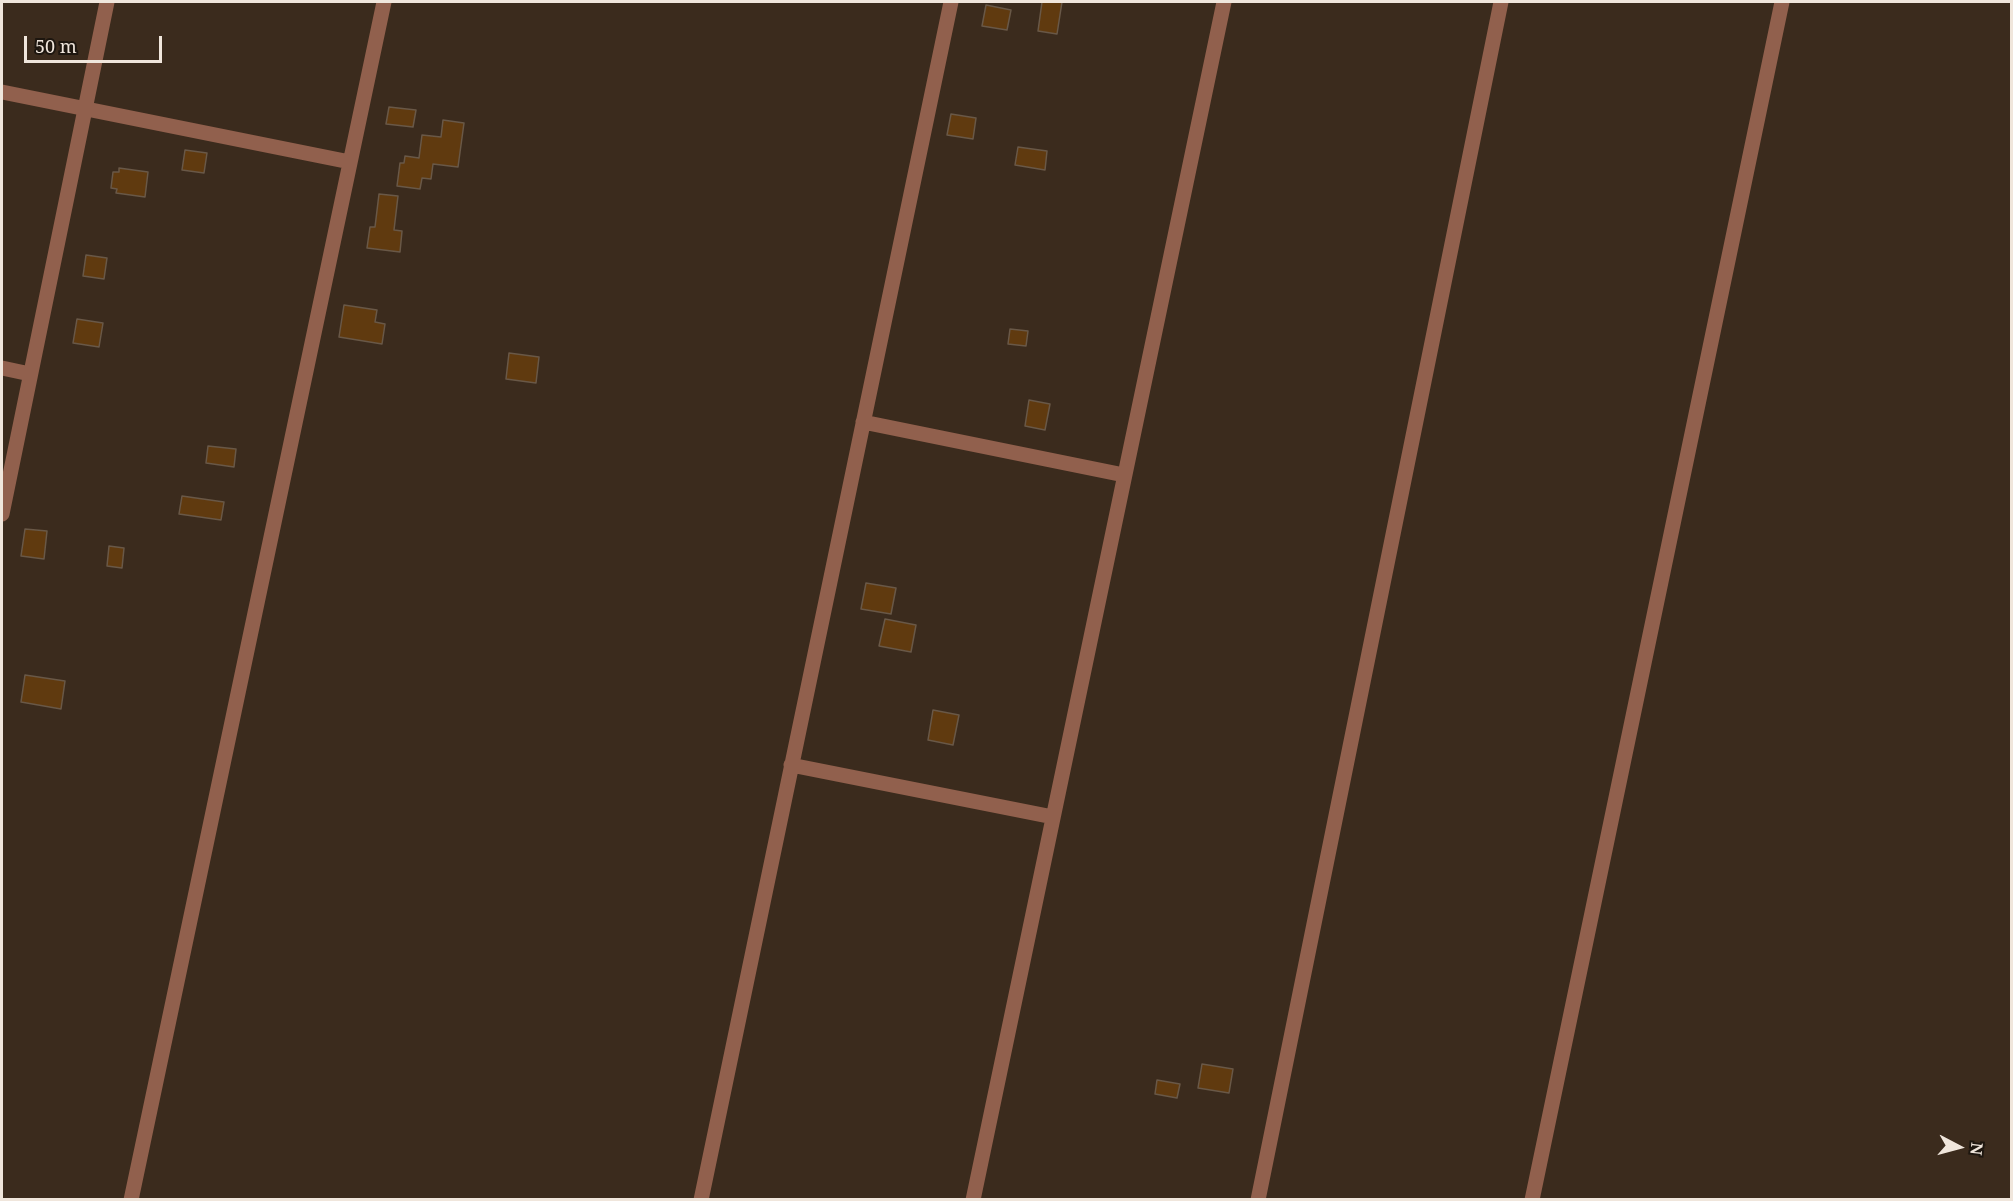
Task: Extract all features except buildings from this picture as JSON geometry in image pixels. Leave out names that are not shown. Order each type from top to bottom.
[{"type":"street","points":[[2,514],[106,2]]},
{"type":"street","points":[[131,1200],[384,2]]},
{"type":"street","points":[[701,1200],[951,2]]},
{"type":"street","points":[[973,1200],[1224,2]]},
{"type":"street","points":[[1258,1200],[1501,2]]},
{"type":"street","points":[[1532,1200],[1782,2]]},
{"type":"street","points":[[2,92],[350,162]]},
{"type":"street","points":[[2,368],[30,374]]},
{"type":"street","points":[[863,422],[1124,475]]},
{"type":"street","points":[[791,765],[1053,817]]}]
